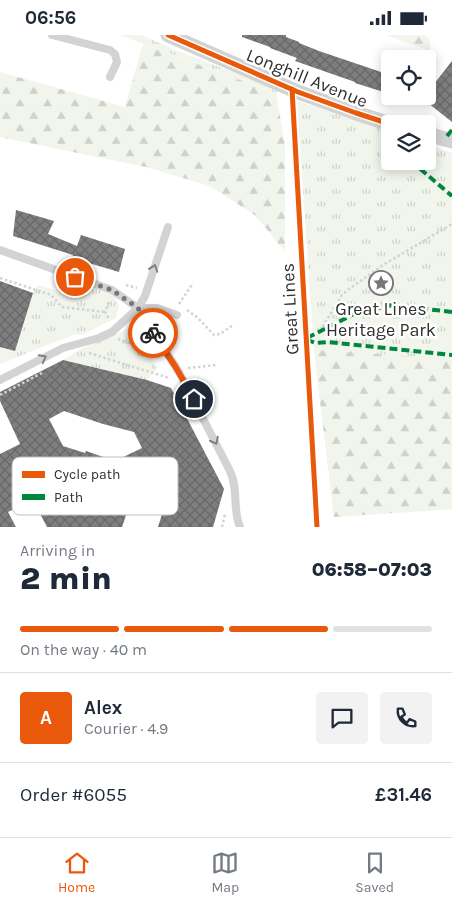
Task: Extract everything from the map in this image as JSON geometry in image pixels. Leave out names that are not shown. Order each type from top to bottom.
[{"type":"street","name":"Longhill Avenue","points":[[168,35],[298,92],[381,121]]},
{"type":"street","points":[[436,136],[452,141]]},
{"type":"lane","points":[[52,35],[114,53],[117,62],[110,77]]},
{"type":"lane","points":[[0,380],[60,350],[99,339],[112,332],[138,308],[145,296],[168,227]]},
{"type":"lane","points":[[0,250],[112,290],[138,308],[179,372],[230,471],[236,489],[236,518],[233,527]]},
{"type":"lane","points":[[138,308],[157,308],[176,315]]},
{"type":"lane","points":[[236,518],[240,527]]},
{"type":"path","points":[[0,278],[51,295],[62,307],[105,312]]},
{"type":"path","points":[[168,339],[180,301],[193,283]]},
{"type":"path","points":[[88,353],[174,379]]},
{"type":"path","points":[[0,395],[43,372]]},
{"type":"path","points":[[222,527],[225,512]]},
{"type":"green space","points":[[120,35],[141,35],[180,52],[278,89],[276,93]]},
{"type":"green space","points":[[386,35],[425,35],[430,40],[430,50]]},
{"type":"green space","points":[[143,44],[276,93],[285,146],[285,252],[256,216],[210,186],[146,167],[0,137],[0,72],[125,107]]},
{"type":"green space","name":"Great Lines Heritage Park","points":[[297,101],[381,129],[381,170],[436,170],[436,148],[452,153],[452,509],[334,517],[314,350]]},
{"type":"green space","points":[[82,284],[112,290],[119,306],[116,318],[82,335],[75,334],[0,364],[0,347],[15,351],[33,293],[38,285],[78,297]]},
{"type":"green space","points":[[137,327],[147,335],[144,342],[157,368],[147,380],[63,360],[79,350]]},
{"type":"green space","points":[[314,350],[452,359],[452,509],[334,517]]},
{"type":"building","points":[[242,35],[286,35],[286,37],[319,51],[381,72],[381,91],[295,61],[297,58],[242,37]]},
{"type":"building","points":[[452,61],[452,122],[431,105],[436,105],[436,81]]},
{"type":"building","points":[[16,210],[54,221],[48,234],[77,246],[81,235],[125,249],[119,272],[72,258],[73,255],[13,236]]},
{"type":"building","points":[[0,281],[33,293],[15,351],[0,347]]},
{"type":"building","points":[[63,360],[147,380],[171,388],[224,489],[213,527],[158,527],[162,515],[178,515],[178,457],[123,457],[142,448],[134,432],[64,411],[49,419],[63,446],[103,457],[12,457],[12,510],[8,512],[16,527],[0,527],[0,454],[20,444],[0,401],[0,392]]},
{"type":"building","points":[[41,515],[126,515],[122,527],[47,527]]},
{"type":"marked path","points":[[447,136],[452,130]]},
{"type":"marked path","points":[[422,170],[452,196]]},
{"type":"marked path","points":[[452,312],[392,305],[354,314],[305,339],[316,343],[328,342],[452,355]]},
{"type":"cycle path","points":[[168,35],[298,92],[381,121]]},
{"type":"cycle path","name":"Great Lines","points":[[292,89],[317,527]]},
{"type":"way so far","points":[[75,277],[112,290],[138,308],[153,333]]},
{"type":"place","name":"Great Lines Heritage Park","points":[[381,283]]},
{"type":"route","points":[[153,333],[194,399]]}]
